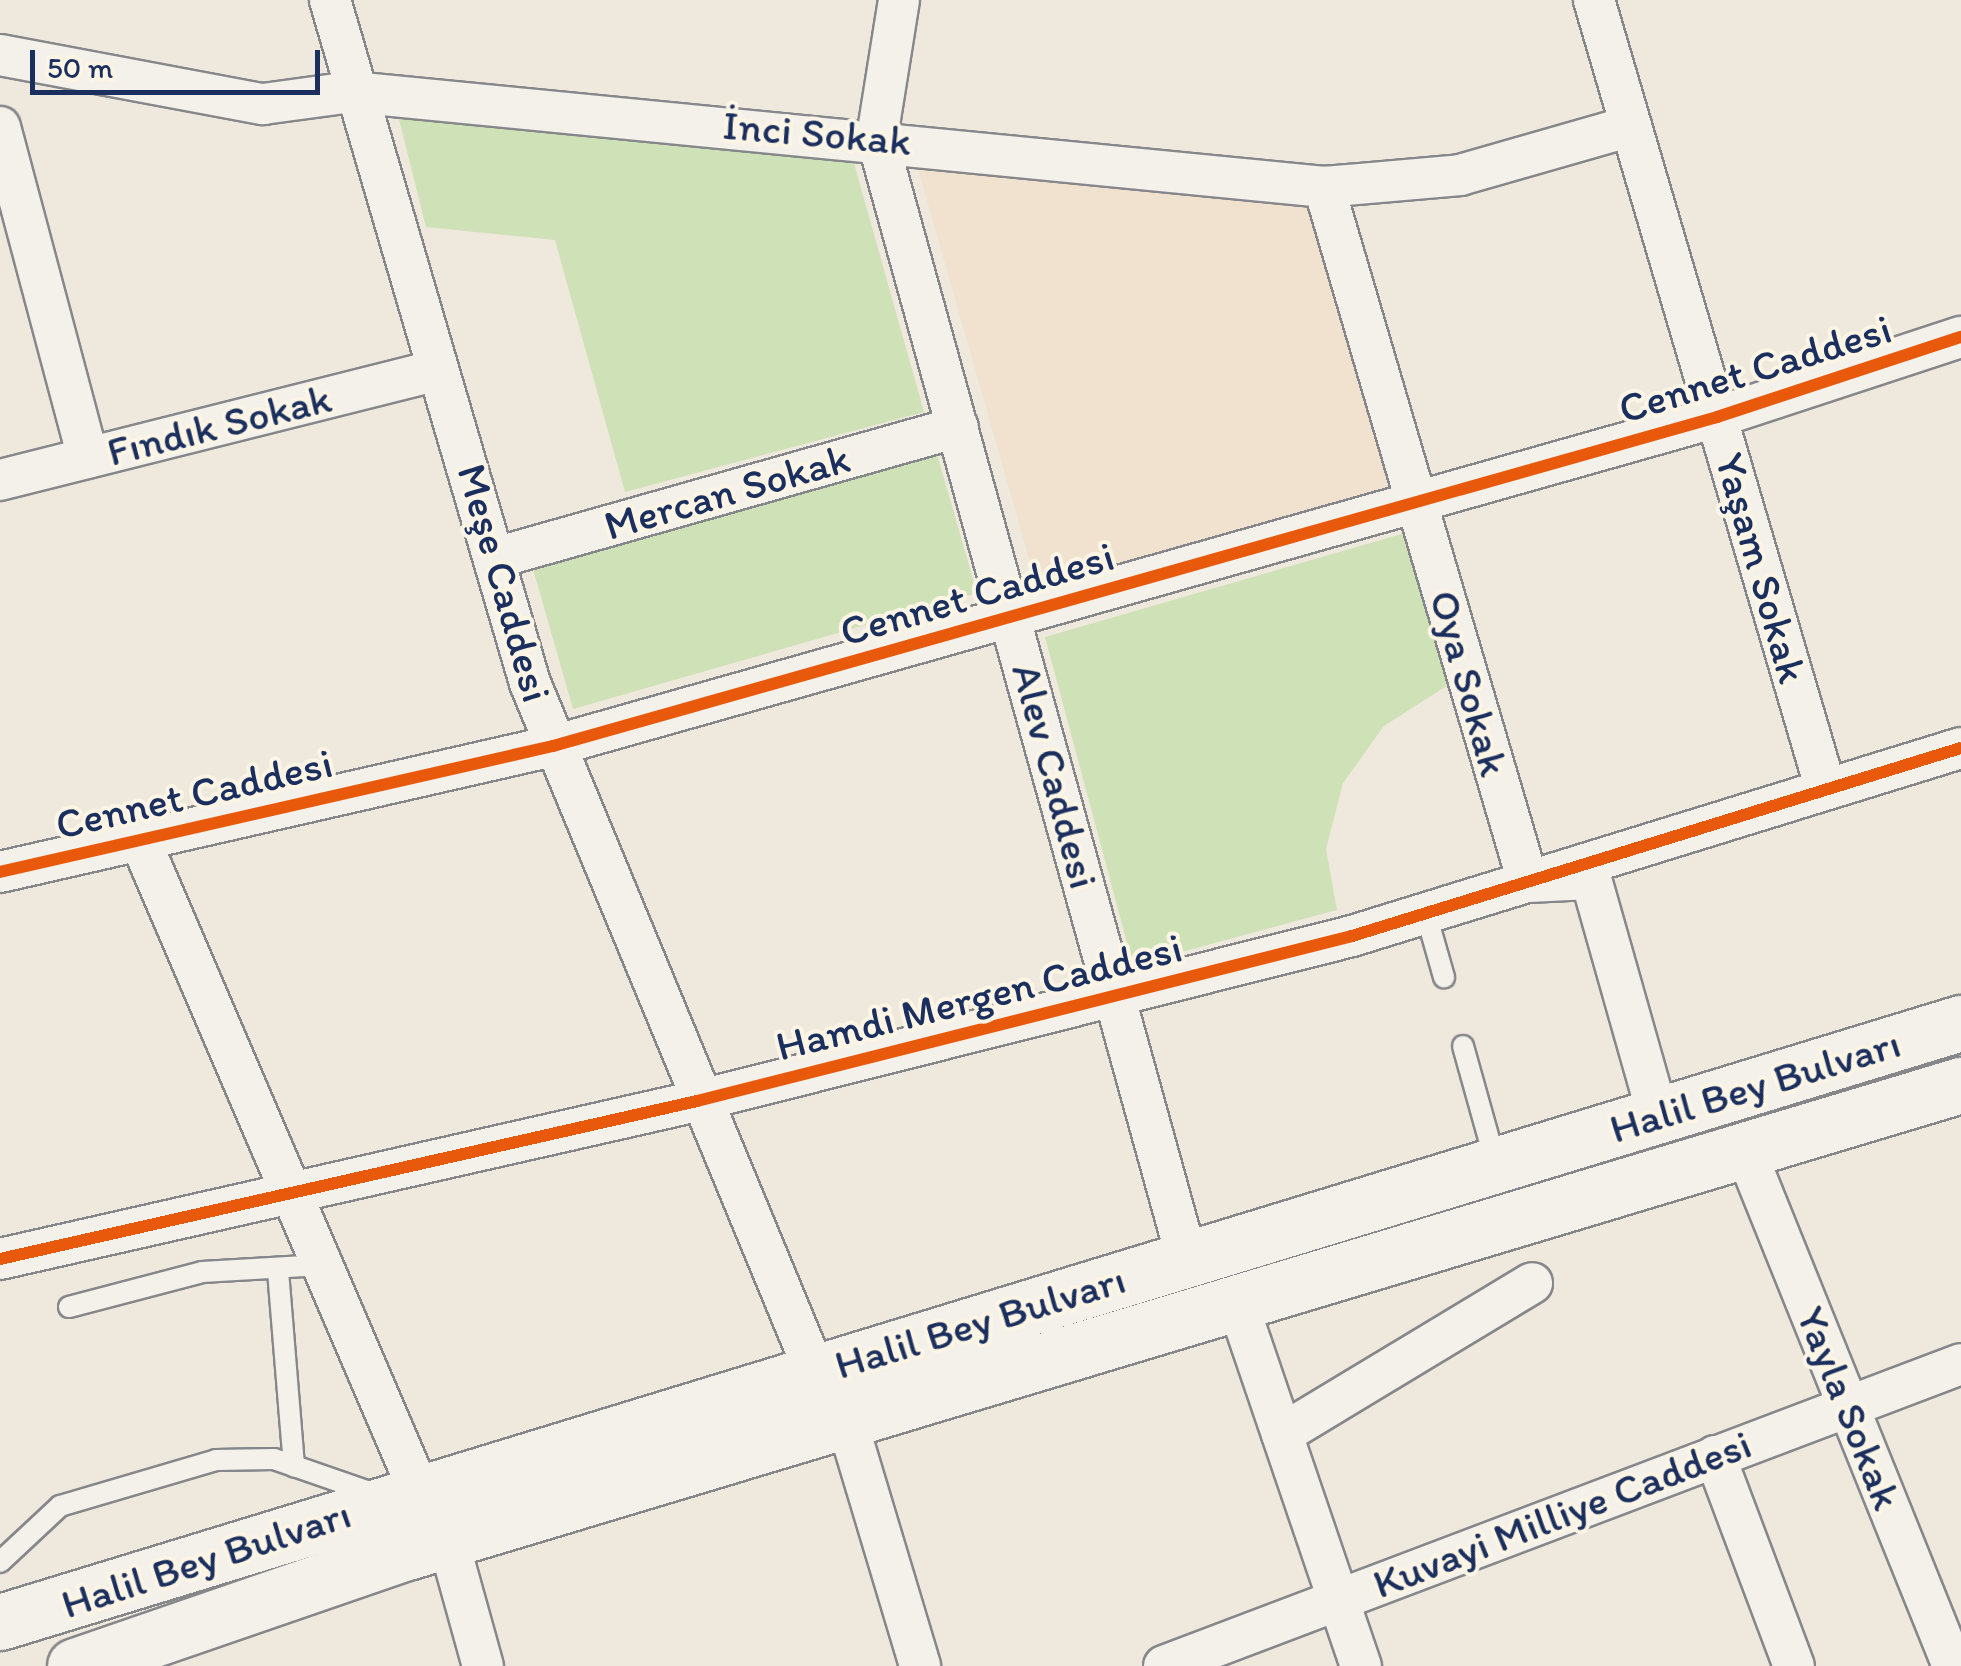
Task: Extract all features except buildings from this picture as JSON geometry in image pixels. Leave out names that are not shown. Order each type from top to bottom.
[{"type":"highway","name":"Halil Bey Bulvarı","points":[[0,1622],[405,1495],[1961,1023]]},
{"type":"highway","name":"Halil Bey Bulvarı","points":[[75,1666],[448,1540],[1961,1085]]},
{"type":"street","name":"Meşe Caddesi","points":[[330,0],[352,92],[553,746],[697,1102],[815,1372]]},
{"type":"street","name":"Alev Caddesi","points":[[900,0],[877,138],[1187,1259]]},
{"type":"street","name":"Yaşam Sokak","points":[[1594,0],[1826,790]]},
{"type":"street","name":"İnci Sokak","points":[[0,55],[263,104],[352,92],[877,138],[1324,187],[1460,175],[1632,126]]},
{"type":"street","points":[[0,128],[88,458]]},
{"type":"street","name":"Oya Sokak","points":[[1324,187],[1528,882]]},
{"type":"street","name":"Cennet Caddesi","points":[[0,872],[553,746],[1416,503],[1716,416],[1961,338]]},
{"type":"street","name":"Fındık Sokak","points":[[0,480],[437,370]]},
{"type":"street","name":"Mercan Sokak","points":[[495,558],[958,427]]},
{"type":"street","name":"Hamdi Mergen Caddesi","points":[[0,1258],[697,1102],[1115,996],[1426,914],[1961,748]]},
{"type":"street","points":[[140,840],[322,1265],[405,1495]]},
{"type":"street","points":[[1528,882],[1591,879],[1658,1116]]},
{"type":"street","name":"Yayla Sokak","points":[[1745,1150],[1954,1666]]},
{"type":"street","points":[[1282,1434],[1532,1282]]},
{"type":"street","points":[[1237,1302],[1361,1666]]},
{"type":"street","name":"Kuvayi Milliye Caddesi","points":[[1164,1666],[1961,1364]]},
{"type":"street","points":[[847,1422],[920,1666]]},
{"type":"street","points":[[1715,1456],[1794,1666]]},
{"type":"street","points":[[448,1540],[483,1666]]},
{"type":"lane","points":[[1426,914],[1444,977]]},
{"type":"lane","points":[[1463,1046],[1496,1165]]},
{"type":"lane","points":[[69,1307],[202,1272],[278,1271],[322,1265]]},
{"type":"lane","points":[[278,1271],[294,1466]]},
{"type":"lane","points":[[0,1562],[60,1506],[216,1460],[259,1456],[405,1495]]},
{"type":"shaded area","points":[[918,169],[1311,206],[1393,488],[1038,590]]},
{"type":"green space","points":[[397,111],[852,156],[924,412],[625,492],[555,240],[426,227]]},
{"type":"green space","points":[[937,454],[977,593],[573,709],[533,569]]},
{"type":"green space","points":[[1405,533],[1448,685],[1384,726],[1343,783],[1326,849],[1337,910],[1133,965],[1045,637]]},
{"type":"cycle path","points":[[0,872],[553,746],[1717,417],[1961,337]]},
{"type":"cycle path","points":[[0,1259],[697,1101],[1352,936],[1961,748]]}]
